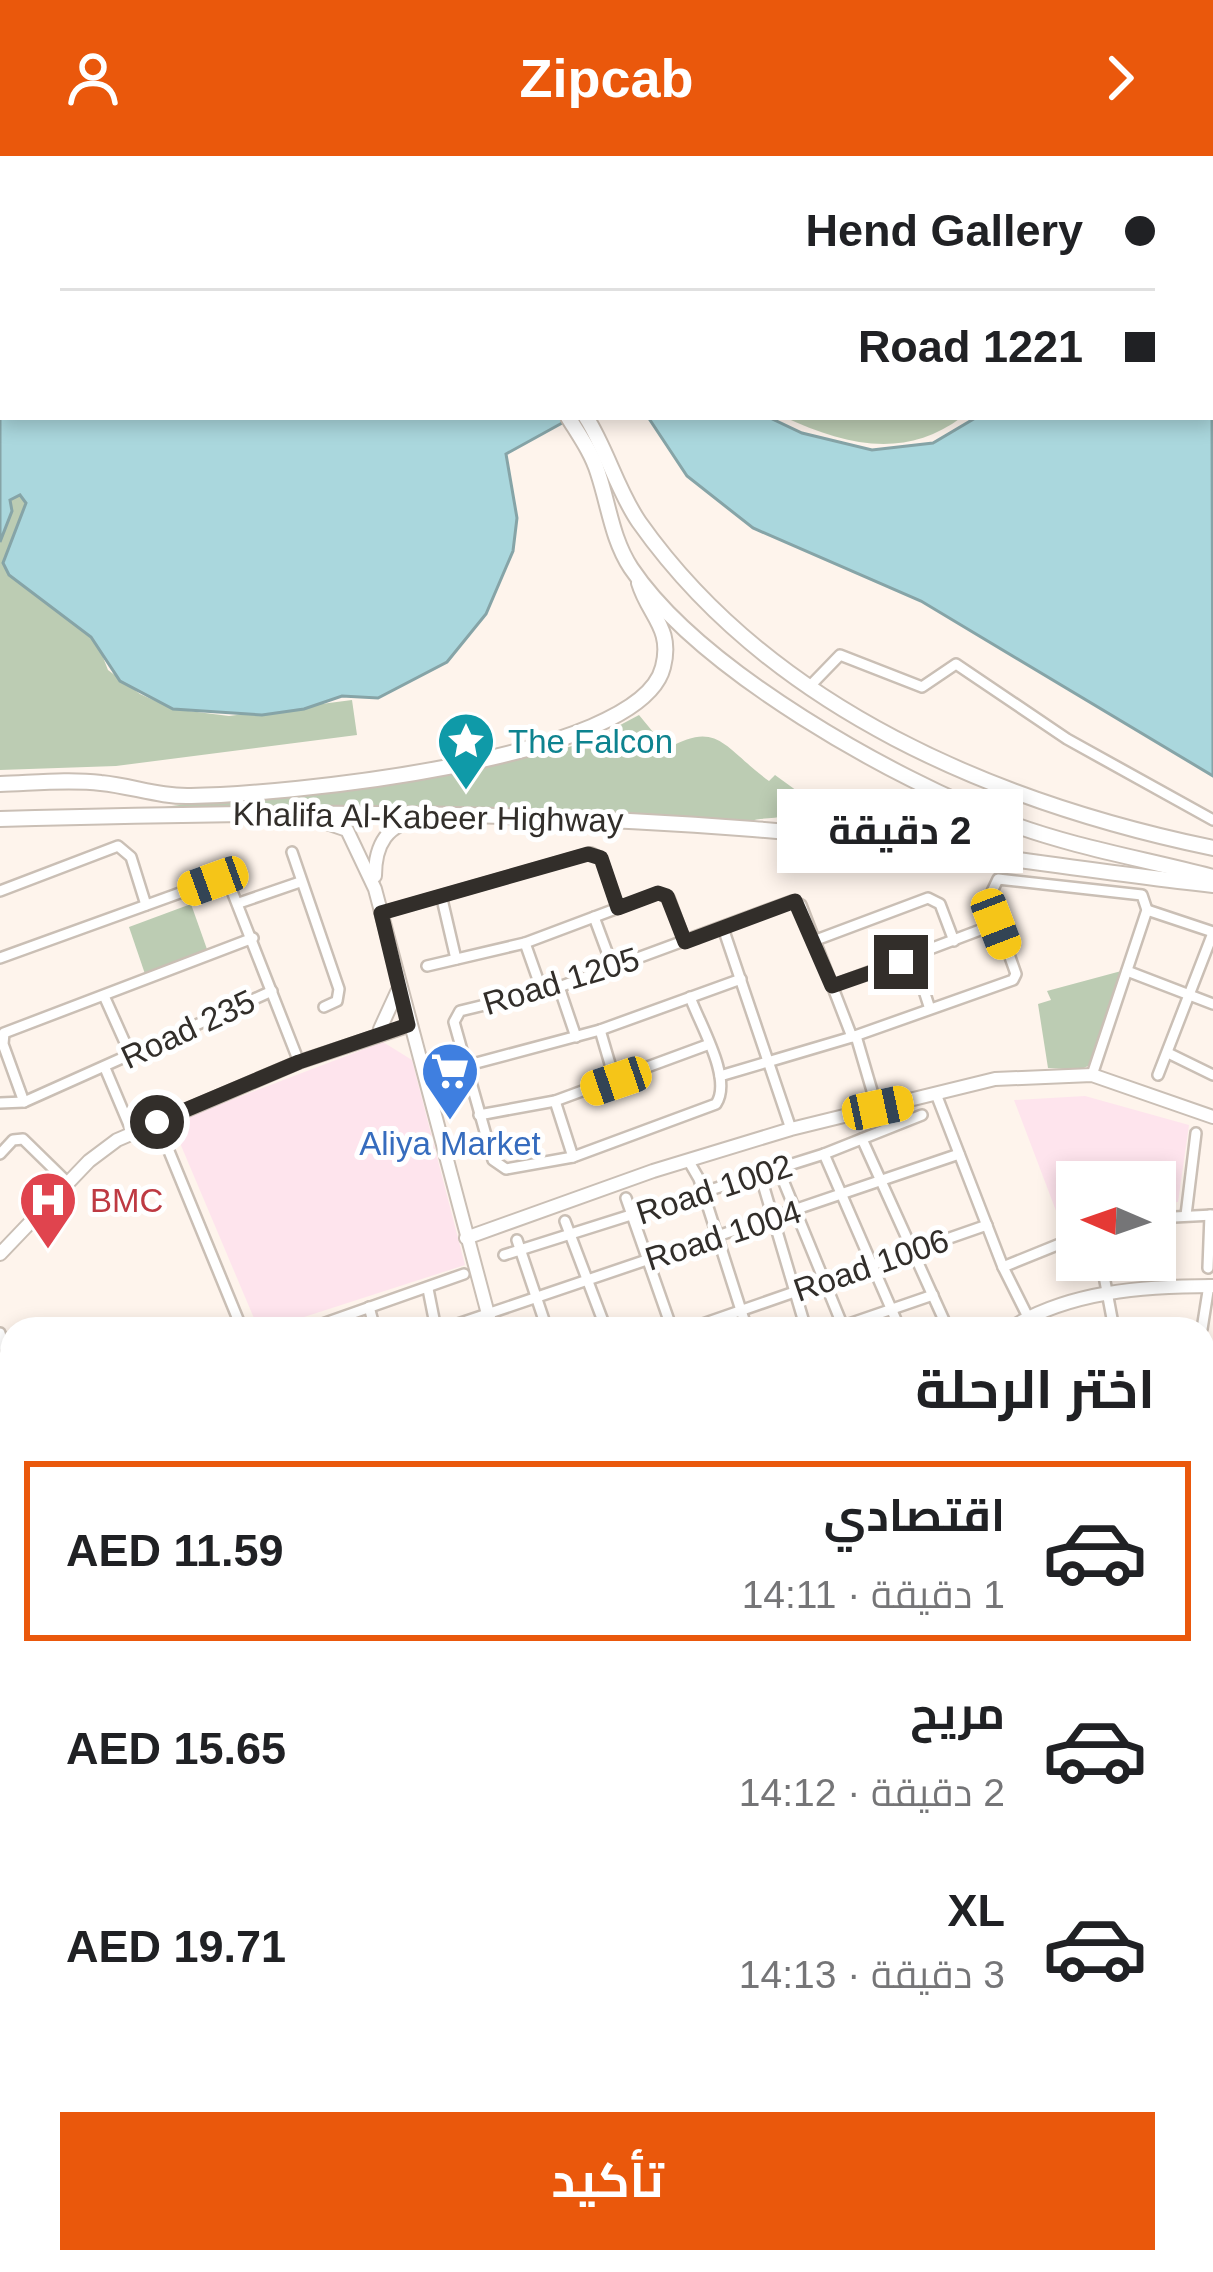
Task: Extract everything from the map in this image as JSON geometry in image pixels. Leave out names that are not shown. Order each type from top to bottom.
[{"type":"main road","points":[[571,420],[594,445],[656,544],[737,628],[810,686],[957,771],[1019,796],[1120,829],[1213,848]]},
{"type":"main road","points":[[587,420],[614,534],[638,578]]},
{"type":"main road","name":"Khalifa Al-Kabeer Highway","points":[[0,784],[91,782],[201,796],[399,772],[563,742],[618,717],[649,693],[660,676],[664,625],[638,578]]},
{"type":"main road","name":"Khalifa Al-Kabeer Highway","points":[[638,578],[746,676],[903,775],[1066,842],[1213,881]]},
{"type":"main road","name":"Khalifa Al-Kabeer Highway","points":[[0,819],[280,811],[452,813],[822,835],[1213,881]]},
{"type":"street","points":[[810,686],[840,655],[922,687],[956,664],[1066,739],[1213,820]]},
{"type":"street","points":[[280,811],[347,830],[376,889]]},
{"type":"street","points":[[452,813],[408,821],[389,832],[376,858],[376,889],[487,1317]]},
{"type":"street","points":[[0,891],[118,846],[130,857],[146,905]]},
{"type":"street","points":[[292,852],[340,989],[337,1001],[324,1007]]},
{"type":"street","points":[[381,913],[594,854],[601,858],[618,908]]},
{"type":"street","points":[[720,1076],[1013,980],[1016,974],[989,891],[1004,878],[1142,895],[1147,910],[1092,1075]]},
{"type":"street","points":[[0,958],[218,880],[232,884],[299,1062]]},
{"type":"street","points":[[239,903],[300,881]]},
{"type":"street","points":[[427,966],[524,943],[664,894],[685,942]]},
{"type":"street","points":[[442,898],[456,959]]},
{"type":"street","points":[[816,940],[928,898],[940,904],[954,941]]},
{"type":"street","name":"Road 1205","points":[[572,1157],[499,1167],[465,1066],[456,1015],[559,987],[795,901],[816,940],[875,1101]]},
{"type":"street","points":[[1147,910],[1213,932],[1158,1075]]},
{"type":"street","points":[[594,917],[613,968]]},
{"type":"street","points":[[832,986],[996,924]]},
{"type":"street","points":[[723,928],[791,1129]]},
{"type":"street","points":[[24,1102],[2,1044],[4,1033],[253,938]]},
{"type":"street","points":[[524,943],[542,991]]},
{"type":"street","points":[[913,957],[929,1006]]},
{"type":"street","points":[[1127,971],[1213,1004]]},
{"type":"street","points":[[465,1066],[600,1030],[741,979]]},
{"type":"street","points":[[379,1033],[398,985]]},
{"type":"street","points":[[559,987],[576,1037]]},
{"type":"street","name":"Road 235","points":[[0,1103],[24,1102],[272,991]]},
{"type":"street","points":[[105,998],[131,1056]]},
{"type":"street","points":[[555,1101],[572,1157],[716,1104],[722,1092],[720,1076],[690,998]]},
{"type":"street","points":[[0,1253],[97,1155],[132,1132],[299,1062],[408,1023]]},
{"type":"street","points":[[600,1030],[616,1081]]},
{"type":"street","points":[[379,1033],[417,1061]]},
{"type":"street","points":[[479,1114],[555,1101],[707,1045]]},
{"type":"street","points":[[1168,1053],[1213,1075]]},
{"type":"street","name":"Road 235","points":[[105,1068],[132,1132]]},
{"type":"street","points":[[466,1238],[693,1158],[791,1129],[1015,1076],[1092,1075],[1213,1117]]},
{"type":"street","points":[[936,1094],[1003,1267],[1028,1317]]},
{"type":"street","name":"Road 1002","points":[[504,1255],[519,1245],[569,1237],[824,1154],[922,1114]]},
{"type":"street","points":[[157,1122],[237,1317]]},
{"type":"street","points":[[1186,1215],[1196,1133]]},
{"type":"street","points":[[0,1154],[13,1140],[23,1139],[68,1183]]},
{"type":"street","points":[[862,1139],[943,1317]]},
{"type":"street","points":[[472,1152],[490,1148]]},
{"type":"street","points":[[824,1154],[894,1317]]},
{"type":"street","name":"Road 1004","points":[[474,1317],[959,1154]]},
{"type":"street","points":[[693,1158],[743,1317]]},
{"type":"street","points":[[778,1168],[836,1317]]},
{"type":"street","points":[[760,1174],[803,1317]]},
{"type":"street","points":[[626,1198],[629,1218],[668,1317]]},
{"type":"street","points":[[1176,1216],[1211,1215],[1208,1268]]},
{"type":"street","points":[[565,1221],[601,1317]]},
{"type":"street","name":"Road 1006","points":[[720,1317],[987,1225]]},
{"type":"street","points":[[519,1245],[542,1317]]},
{"type":"street","points":[[1003,1267],[1056,1246]]},
{"type":"street","points":[[342,1317],[464,1274]]},
{"type":"street","points":[[1104,1281],[1111,1317]]},
{"type":"street","points":[[1047,1317],[1106,1294],[1211,1285],[1204,1317]]},
{"type":"street","points":[[428,1289],[436,1317]]},
{"type":"street","points":[[867,1317],[933,1294]]},
{"type":"street","points":[[369,1307],[372,1317]]},
{"type":"shaded area","points":[[383,1042],[412,1060],[465,1265],[304,1317],[253,1317],[177,1136],[184,1118]]},
{"type":"shaded area","points":[[1085,1096],[1189,1125],[1178,1202],[1176,1161],[1056,1161],[1056,1211],[1014,1100]]},
{"type":"green space","points":[[792,420],[957,420],[919,439],[897,443],[875,444],[830,435]]},
{"type":"green space","points":[[20,495],[26,504],[17,538],[99,647],[108,670],[140,694],[173,709],[229,716],[352,700],[357,735],[116,766],[0,770],[0,542],[9,500]]},
{"type":"green space","points":[[639,715],[667,749],[698,737],[720,741],[769,781],[775,775],[804,796],[800,805],[788,815],[750,821],[387,807],[150,809],[542,755],[592,740]]},
{"type":"green space","points":[[191,904],[208,952],[145,974],[129,927]]},
{"type":"green space","points":[[1125,970],[1090,1065],[1080,1070],[1048,1068],[1038,1004],[1051,1000],[1047,991]]},
{"type":"water","points":[[0,420],[568,420],[506,454],[517,518],[513,551],[486,614],[447,662],[378,698],[342,696],[304,709],[262,715],[173,709],[120,681],[91,637],[9,575],[3,563],[26,503],[20,495],[10,500],[12,511],[0,542]]},
{"type":"water","points":[[650,420],[774,420],[802,433],[872,450],[933,443],[972,420],[1212,420],[1213,776],[921,601],[753,528],[687,476]]},
{"type":"place","name":"The Falcon","points":[[466,792]]},
{"type":"place","name":"Aliya Market","points":[[450,1122]]},
{"type":"place","name":"BMC","points":[[48,1251]]},
{"type":"route","points":[[157,1122],[299,1062],[408,1025],[381,913],[588,854],[601,858],[618,908],[658,893],[667,896],[685,942],[798,901],[832,986],[901,962]]}]
